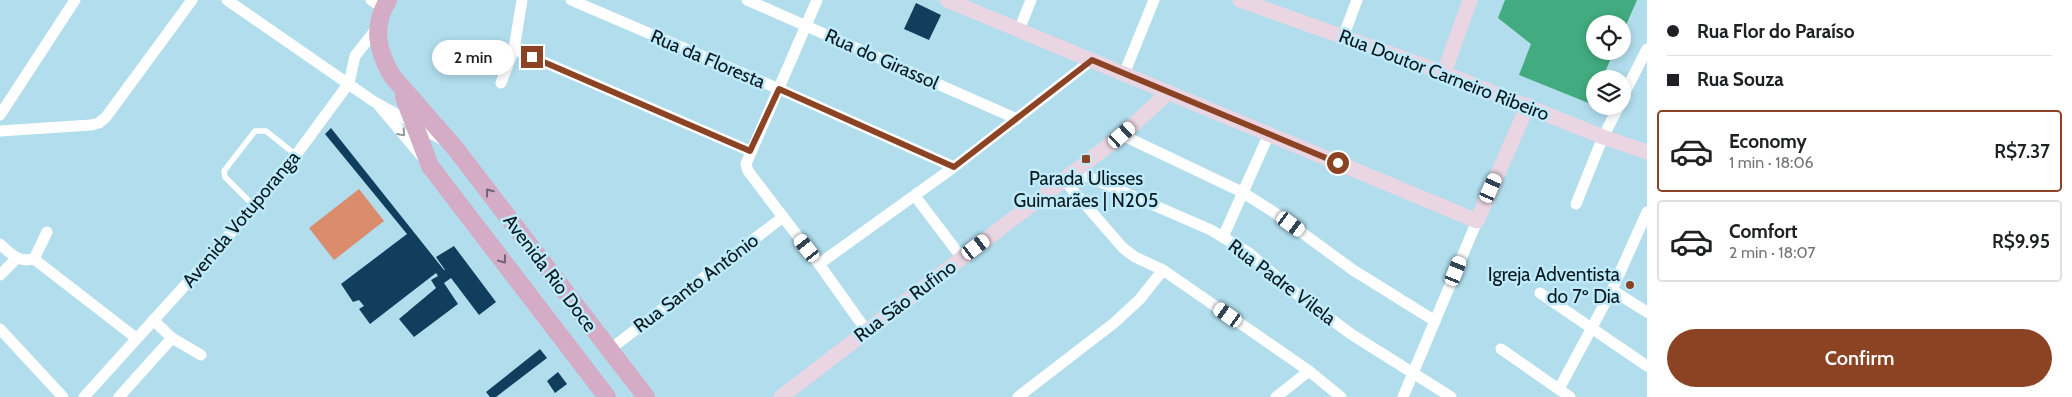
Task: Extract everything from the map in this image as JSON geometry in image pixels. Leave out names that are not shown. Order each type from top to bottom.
[{"type":"main road","points":[[377,28],[381,3]]},
{"type":"main road","name":"Avenida Rio Doce","points":[[377,28],[379,47],[384,63],[399,85],[455,148],[646,397]]},
{"type":"main road","name":"Avenida Rio Doce","points":[[399,85],[430,166],[607,397]]},
{"type":"street","points":[[0,116],[75,0]]},
{"type":"street","points":[[0,131],[99,123],[106,117],[192,0]]},
{"type":"street","name":"Avenida Rio Doce","points":[[227,0],[274,34],[374,100],[455,148]]},
{"type":"street","points":[[501,84],[514,49],[522,0]]},
{"type":"street","name":"Rua da Floresta","points":[[571,0],[779,89],[954,167]]},
{"type":"street","name":"Rua do Girassol","points":[[747,0],[1017,119]]},
{"type":"street","points":[[817,0],[748,156],[748,171],[820,264],[866,330]]},
{"type":"street","points":[[946,0],[1477,220]]},
{"type":"street","points":[[1019,30],[1031,0]]},
{"type":"street","points":[[1124,74],[1154,0]]},
{"type":"street","points":[[1343,37],[1357,0]]},
{"type":"street","points":[[1444,73],[1470,0]]},
{"type":"street","name":"Rua Doutor Carneiro Ribeiro","points":[[1244,1],[1444,73],[1603,137],[1647,152]]},
{"type":"street","name":"Avenida Votuporanga","points":[[84,397],[208,260],[296,155],[349,83],[355,56],[377,28]]},
{"type":"street","points":[[514,49],[748,156]]},
{"type":"street","points":[[1631,80],[1647,49]]},
{"type":"street","points":[[820,264],[954,167],[1092,60]]},
{"type":"street","name":"Rua São Rufino","points":[[781,397],[866,330],[1070,176],[1122,135],[1168,92]]},
{"type":"street","name":"Avenida Rio Doce","points":[[374,100],[430,166]]},
{"type":"street","points":[[1403,397],[1477,220],[1528,106]]},
{"type":"street","points":[[1576,204],[1603,137],[1614,115]]},
{"type":"street","points":[[1223,237],[1269,134]]},
{"type":"street","points":[[1122,135],[1244,193],[1275,213],[1353,270],[1435,321]]},
{"type":"street","points":[[1070,176],[1123,248],[1135,257],[1163,270],[1309,371],[1341,397]]},
{"type":"street","name":"Rua Padre Vilela","points":[[1070,176],[1211,230],[1249,253],[1288,287],[1351,334],[1451,397]]},
{"type":"street","points":[[914,196],[962,258]]},
{"type":"street","points":[[1559,389],[1612,290],[1647,212]]},
{"type":"street","name":"Rua Santo Antônio","points":[[609,350],[783,217]]},
{"type":"street","points":[[34,259],[47,232]]},
{"type":"street","points":[[0,244],[16,258],[26,261],[34,259]]},
{"type":"street","points":[[0,275],[16,258]]},
{"type":"street","points":[[34,259],[136,338]]},
{"type":"street","points":[[1018,397],[1114,323],[1139,300],[1163,270]]},
{"type":"street","points":[[1612,290],[1647,312]]},
{"type":"street","points":[[1540,293],[1647,366]]},
{"type":"street","points":[[153,320],[172,338],[200,355]]},
{"type":"street","points":[[0,329],[63,397]]},
{"type":"street","points":[[119,397],[172,338]]},
{"type":"street","points":[[1500,349],[1570,397]]},
{"type":"street","points":[[1276,397],[1309,371]]},
{"type":"lane","points":[[253,205],[226,177],[224,171],[255,131],[266,131],[296,155]]},
{"type":"shaded area","points":[[1505,0],[1637,0],[1630,15],[1586,15],[1586,60],[1610,60],[1606,70],[1586,70],[1586,102],[1519,75],[1531,44],[1498,18]]},
{"type":"shaded area","points":[[359,189],[384,221],[334,260],[309,228]]},
{"type":"building","points":[[916,3],[941,15],[929,40],[904,29]]},
{"type":"building","points":[[331,128],[444,270],[436,257],[454,246],[496,302],[479,315],[451,278],[444,283],[458,304],[414,337],[399,319],[436,288],[431,280],[438,276],[436,273],[370,324],[359,309],[364,306],[359,300],[353,302],[341,284],[407,234],[325,134]]},
{"type":"building","points":[[540,349],[547,358],[496,397],[490,397],[486,392]]},
{"type":"building","points":[[558,372],[567,384],[555,393],[547,381]]},
{"type":"place","name":"Parada Ulisses Guimarães | N205","points":[[1086,159]]},
{"type":"place","name":"Igreja Adventista do 7º Dia","points":[[1630,285]]},
{"type":"route","points":[[532,57],[750,151],[779,89],[954,167],[1092,60],[1338,163]]}]
